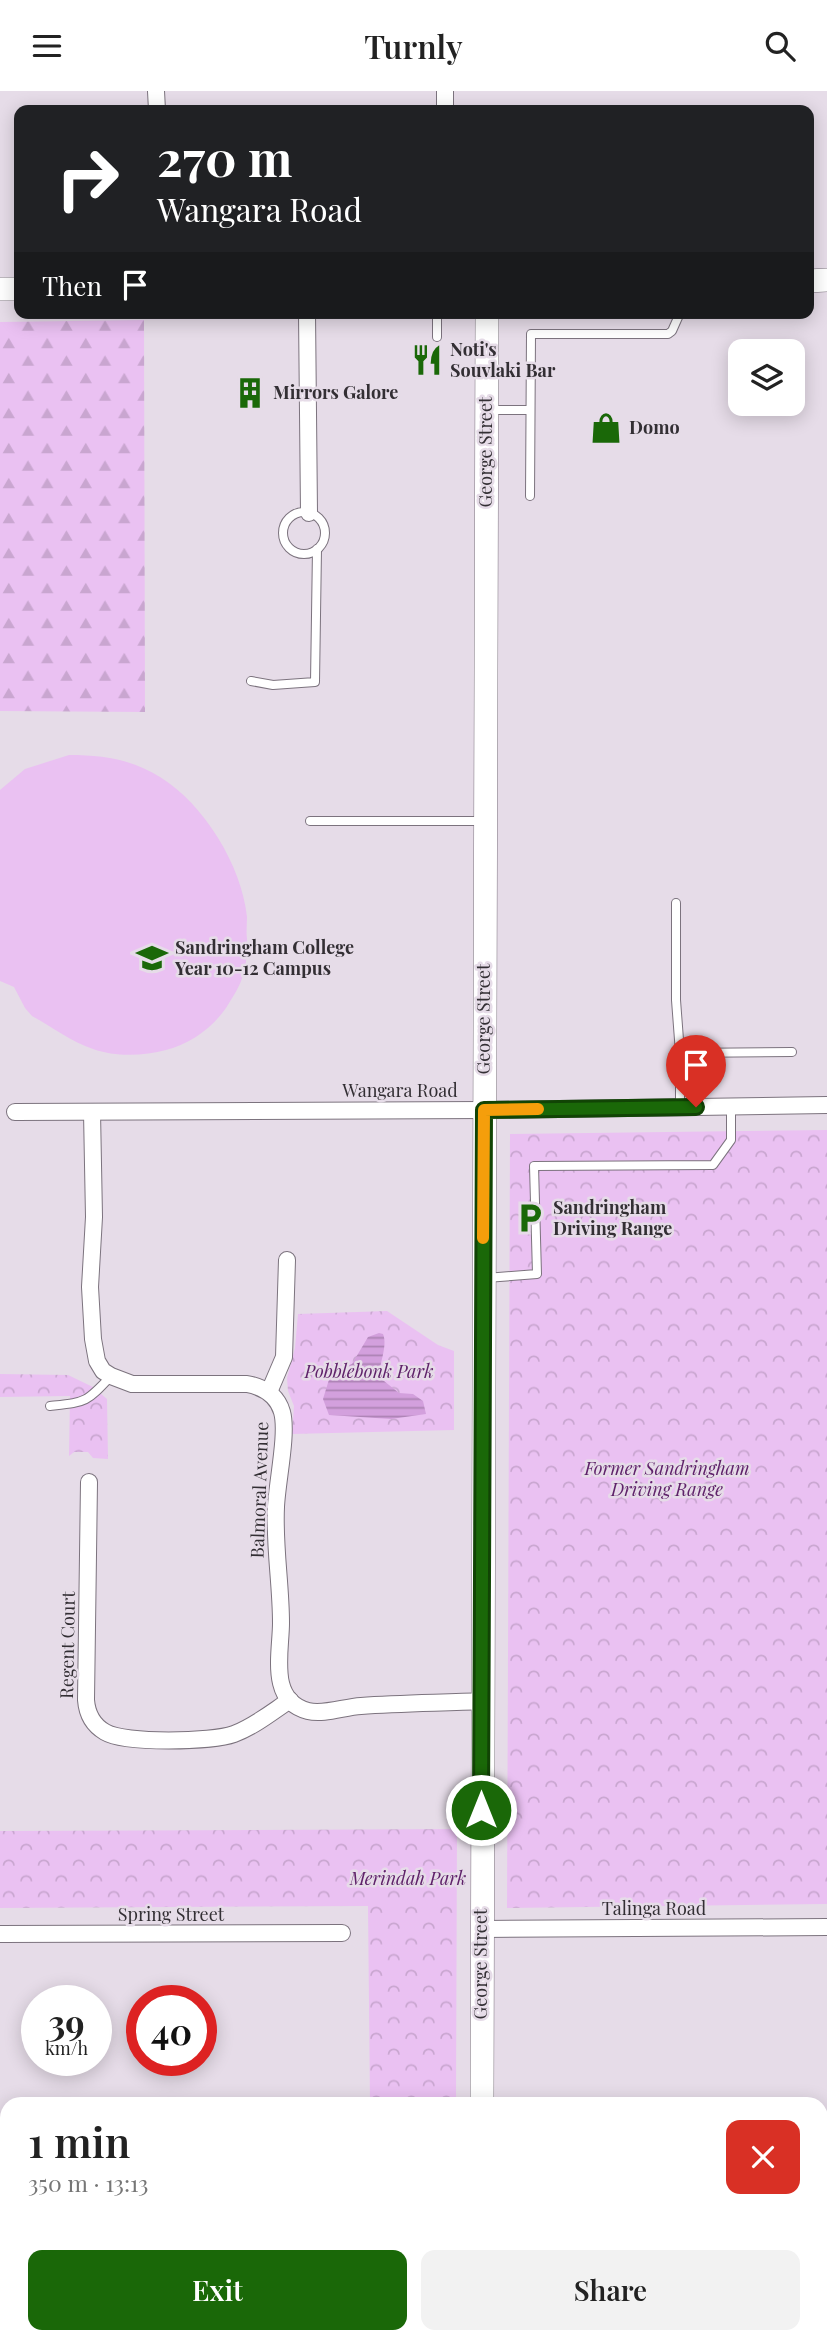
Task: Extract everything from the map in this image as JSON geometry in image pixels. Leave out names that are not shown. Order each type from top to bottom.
[{"type":"street","points":[[307,319],[309,513]]},
{"type":"street","name":"George Street","points":[[482,2097],[487,319]]},
{"type":"street","name":"Wangara Road","points":[[15,1112],[827,1105]]},
{"type":"street","points":[[92,1112],[94,1217],[90,1287],[93,1339],[97,1361],[103,1371],[132,1384],[247,1384],[269,1392],[284,1357],[287,1260]]},
{"type":"street","name":"Balmoral Avenue","points":[[269,1392],[283,1415],[276,1505],[281,1624],[278,1671],[280,1682],[290,1700]]},
{"type":"street","name":"Regent Court","points":[[89,1482],[86,1700],[87,1709],[96,1725],[105,1732],[128,1739],[219,1738],[243,1730],[290,1700]]},
{"type":"street","points":[[290,1700],[308,1711],[319,1712],[359,1706],[483,1701]]},
{"type":"street","name":"Talinga Road","points":[[482,1929],[827,1927]]},
{"type":"street","name":"Spring Street","points":[[0,1934],[342,1933]]},
{"type":"lane","points":[[437,319],[437,337]]},
{"type":"lane","points":[[530,496],[531,334],[668,334],[677,319]]},
{"type":"lane","points":[[486,410],[530,410]]},
{"type":"lane","points":[[251,681],[274,685],[315,683],[317,549],[324,537],[324,527],[321,521],[309,513],[295,514],[289,518],[283,531],[285,541],[294,551],[301,554],[317,549]]},
{"type":"lane","points":[[310,821],[484,821]]},
{"type":"lane","points":[[676,904],[680,1107]]},
{"type":"lane","points":[[680,1053],[792,1052]]},
{"type":"lane","points":[[483,1278],[537,1274],[534,1166],[713,1165],[731,1140],[731,1107]]},
{"type":"lane","points":[[50,1406],[89,1399],[111,1376]]},
{"type":"green space","points":[[144,320],[145,712],[0,711],[0,322]]},
{"type":"green space","points":[[69,755],[105,757],[127,762],[160,777],[191,803],[206,820],[229,857],[237,877],[247,917],[246,957],[242,979],[226,1008],[214,1022],[200,1034],[175,1047],[130,1055],[85,1046],[32,1016],[14,987],[0,981],[0,790],[25,769]]},
{"type":"green space","name":"Former Sandringham Driving Range","points":[[827,1130],[827,1904],[507,1908],[510,1134]]},
{"type":"green space","name":"Pobblebonk Park","points":[[387,1311],[438,1345],[454,1351],[454,1430],[292,1434],[294,1406],[288,1391],[287,1378],[295,1348],[298,1314]]},
{"type":"green space","points":[[0,1374],[68,1375],[93,1387],[107,1399],[108,1459],[93,1458],[88,1452],[74,1452],[69,1456],[70,1396],[0,1397]]},
{"type":"green space","name":"Merindah Park","points":[[457,1829],[456,2097],[370,2097],[368,1906],[0,1908],[0,1831]]},
{"type":"shaded area","points":[[383,1334],[384,1344],[379,1377],[399,1393],[413,1394],[423,1401],[426,1414],[391,1419],[329,1415],[323,1399],[331,1373],[352,1364],[368,1337]]},
{"type":"slow traffic","points":[[483,1238],[484,1110],[538,1109]]},
{"type":"place","name":"Noti's Souvlaki Bar","points":[[427,360]]},
{"type":"place","name":"Mirrors Galore","points":[[250,393]]},
{"type":"place","name":"Domo","points":[[606,428]]},
{"type":"place","name":"Sandringham College Year 10-12 Campus","points":[[152,958]]},
{"type":"place","name":"Sandringham Driving Range","points":[[530,1218]]},
{"type":"route","points":[[481,1810],[484,1110],[696,1107]]}]
